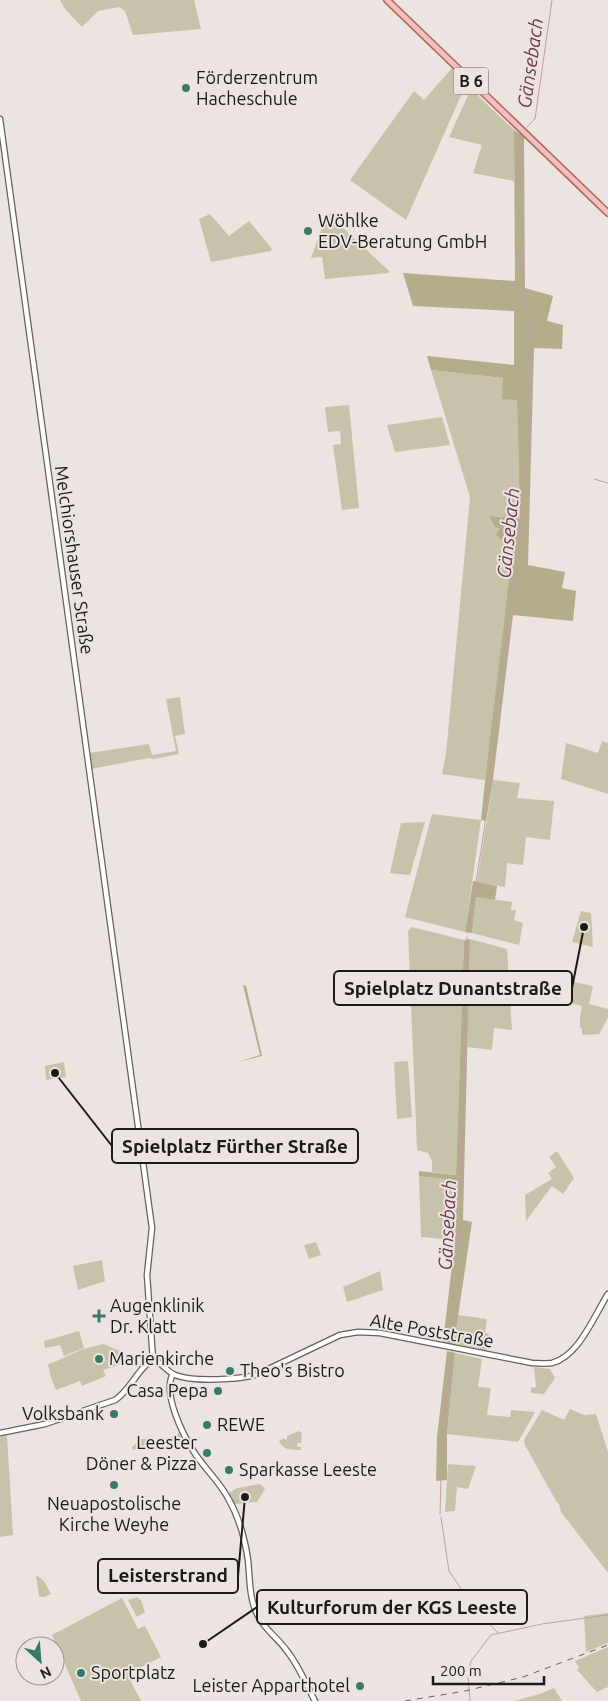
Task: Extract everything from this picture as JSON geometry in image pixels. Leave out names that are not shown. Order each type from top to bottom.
[{"type":"main road","name":"B 6","points":[[387,0],[608,213]]},
{"type":"street","name":"Melchiorshauser Straße","points":[[0,119],[152,1228],[147,1274],[153,1360]]},
{"type":"street","name":"Alte Poststraße","points":[[173,1374],[185,1378],[250,1376],[340,1335],[358,1332],[380,1333],[524,1362],[545,1364],[564,1358],[572,1351],[579,1343],[608,1294]]},
{"type":"street","points":[[0,1432],[45,1424],[115,1400],[125,1393],[144,1366],[153,1360],[173,1374],[170,1378],[169,1387],[172,1405],[180,1425],[194,1453],[219,1483],[229,1499],[241,1528],[246,1548],[253,1604],[258,1618],[289,1653],[315,1701]]},
{"type":"shaded area","points":[[60,0],[194,0],[201,29],[133,35],[125,11],[119,7],[98,11],[82,27],[65,9]]},
{"type":"shaded area","points":[[452,68],[467,82],[406,220],[350,180],[414,91],[424,100]]},
{"type":"shaded area","points":[[471,89],[514,130],[514,181],[473,173],[482,145],[449,137]]},
{"type":"shaded area","points":[[514,130],[524,137],[525,288],[553,296],[547,321],[563,325],[562,349],[534,348],[528,565],[565,572],[562,588],[576,591],[573,621],[513,615],[493,780],[486,821],[481,820],[513,542],[505,543],[496,535],[500,528],[495,527],[489,516],[520,519],[517,400],[502,399],[503,378],[431,370],[427,356],[514,365],[514,311],[413,306],[403,273],[515,281]]},
{"type":"shaded area","points":[[327,213],[389,273],[325,279],[322,257],[311,258]]},
{"type":"shaded area","points":[[210,214],[229,236],[249,221],[272,249],[271,251],[211,262],[199,219]]},
{"type":"shaded area","points":[[431,370],[503,378],[517,400],[520,519],[489,517],[500,528],[496,535],[513,542],[485,780],[442,774],[446,754],[470,497]]},
{"type":"shaded area","points":[[349,405],[359,508],[342,510],[333,445],[341,444],[340,431],[328,432],[325,407]]},
{"type":"shaded area","points":[[442,417],[450,445],[395,452],[387,425]]},
{"type":"shaded area","points":[[180,697],[185,734],[175,736],[179,754],[91,769],[89,753],[149,744],[152,755],[176,751],[166,699]]},
{"type":"shaded area","points":[[602,741],[608,743],[608,794],[561,779],[566,743],[598,753]]},
{"type":"shaded area","points":[[493,780],[520,783],[517,798],[554,801],[550,840],[526,837],[523,865],[507,863],[505,887],[477,882]]},
{"type":"shaded area","points":[[432,814],[481,820],[465,932],[405,917]]},
{"type":"shaded area","points":[[425,822],[410,875],[390,873],[401,823]]},
{"type":"shaded area","points":[[473,881],[497,886],[495,900],[476,897],[472,933],[465,932]]},
{"type":"shaded area","points":[[476,897],[512,902],[511,910],[516,910],[514,920],[523,923],[519,945],[472,933]]},
{"type":"shaded area","points":[[581,911],[591,913],[593,947],[572,942]]},
{"type":"shaded area","points":[[412,927],[464,940],[456,1175],[432,1172],[432,1161],[428,1153],[417,1150],[408,931]]},
{"type":"shaded area","points":[[470,939],[507,949],[512,1030],[494,1028],[492,1050],[467,1047]]},
{"type":"shaded area","points":[[470,939],[463,1220],[472,1222],[454,1344],[443,1342],[455,1240],[458,1181],[419,1176],[419,1171],[456,1175],[464,940]]},
{"type":"shaded area","points":[[546,976],[593,986],[589,1004],[608,1009],[608,1018],[599,1034],[582,1035],[580,1017],[582,1006],[548,997]]},
{"type":"shaded area","points":[[243,985],[246,986],[262,1056],[235,1063],[260,1055]]},
{"type":"shaded area","points":[[408,1061],[412,1117],[397,1119],[394,1062]]},
{"type":"shaded area","points":[[64,1062],[66,1077],[46,1080],[45,1066]]},
{"type":"shaded area","points":[[557,1151],[574,1178],[563,1194],[552,1186],[526,1221],[525,1195],[552,1179],[548,1173],[556,1167],[549,1157]]},
{"type":"shaded area","points":[[419,1176],[459,1181],[455,1240],[421,1237]]},
{"type":"shaded area","points":[[316,1242],[321,1255],[309,1259],[304,1245]]},
{"type":"shaded area","points":[[102,1260],[105,1281],[78,1290],[73,1266]]},
{"type":"shaded area","points":[[380,1271],[383,1290],[347,1302],[343,1287]]},
{"type":"shaded area","points":[[458,1315],[487,1319],[485,1333],[489,1334],[487,1350],[454,1344]]},
{"type":"shaded area","points":[[79,1331],[84,1348],[64,1356],[60,1345],[45,1348],[44,1341]]},
{"type":"shaded area","points":[[103,1344],[120,1351],[122,1364],[103,1370],[106,1376],[82,1386],[80,1381],[56,1390],[48,1364],[83,1349]]},
{"type":"shaded area","points":[[447,1351],[455,1353],[447,1434],[447,1480],[436,1481],[437,1437]]},
{"type":"shaded area","points":[[455,1353],[482,1359],[478,1387],[491,1388],[487,1415],[510,1417],[511,1410],[535,1412],[518,1442],[447,1434]]},
{"type":"shaded area","points":[[534,1367],[550,1369],[555,1378],[544,1394],[531,1393],[531,1388],[536,1387]]},
{"type":"shaded area","points":[[570,1409],[584,1415],[596,1414],[608,1452],[608,1573],[561,1512],[559,1504],[525,1445],[524,1440],[542,1410],[564,1420]]},
{"type":"shaded area","points":[[299,1431],[302,1433],[301,1443],[298,1443],[298,1440],[297,1447],[301,1447],[301,1450],[288,1449],[279,1441],[284,1438],[285,1440],[287,1439],[287,1436]]},
{"type":"shaded area","points":[[179,1433],[181,1438],[133,1450],[132,1447],[141,1439],[165,1440]]},
{"type":"shaded area","points":[[7,1436],[13,1535],[0,1537],[0,1437]]},
{"type":"shaded area","points":[[448,1464],[476,1466],[468,1489],[457,1487],[455,1511],[445,1512]]},
{"type":"shaded area","points":[[260,1484],[265,1489],[257,1502],[234,1504],[229,1493],[237,1488]]},
{"type":"shaded area","points":[[36,1575],[44,1581],[51,1594],[39,1597]]},
{"type":"shaded area","points":[[137,1597],[141,1600],[145,1612],[137,1617],[128,1600]]},
{"type":"shaded area","points":[[122,1598],[138,1629],[145,1626],[161,1657],[127,1674],[141,1701],[81,1701],[65,1665],[65,1636],[52,1635]]},
{"type":"shaded area","points":[[608,1613],[608,1643],[586,1652],[584,1616]]},
{"type":"shaded area","points":[[608,1647],[608,1687],[597,1692],[577,1670],[579,1668],[575,1661]]},
{"type":"shaded area","points":[[554,1688],[562,1701],[514,1701],[540,1694]]},
{"type":"waterway","name":"Gänsebach","points":[[527,127],[535,119],[552,0]]},
{"type":"waterway","name":"Gänsebach","points":[[468,933],[484,831],[513,607],[528,460],[528,308],[523,285],[520,134]]},
{"type":"waterway","points":[[594,479],[608,483]]},
{"type":"waterway","name":"Gänsebach","points":[[453,1346],[461,1230],[467,937]]},
{"type":"waterway","name":"Gänsebach","points":[[440,1514],[442,1447],[452,1350]]},
{"type":"waterway","name":"Gänsebach","points":[[441,1517],[449,1571],[476,1611],[498,1633]]},
{"type":"waterway","points":[[470,1701],[468,1677],[471,1661],[491,1635],[542,1624],[608,1615]]},
{"type":"railway","points":[[405,1701],[465,1691],[523,1677],[608,1645]]},
{"type":"place","name":"Förderzentrum Hacheschule","points":[[186,88]]},
{"type":"place","name":"Wöhlke EDV-Beratung GmbH","points":[[308,231]]},
{"type":"place","name":"Spielplatz Dunantstraße","points":[[584,927]]},
{"type":"place","name":"Spielplatz Fürther Straße","points":[[55,1073]]},
{"type":"place","name":"Augenklinik Dr. Klatt","points":[[99,1316]]},
{"type":"place","name":"Marienkirche","points":[[99,1359]]},
{"type":"place","name":"Theo's Bistro","points":[[230,1371]]},
{"type":"place","name":"Casa Pepa","points":[[218,1391]]},
{"type":"place","name":"Volksbank","points":[[114,1414]]},
{"type":"place","name":"REWE","points":[[207,1425]]},
{"type":"place","name":"Leester Döner & Pizza","points":[[207,1453]]},
{"type":"place","name":"Sparkasse Leeste","points":[[229,1470]]},
{"type":"place","name":"Neuapostolische Kirche Weyhe","points":[[114,1485]]},
{"type":"place","name":"Leisterstrand","points":[[245,1497]]},
{"type":"place","name":"Kulturforum der KGS Leeste","points":[[203,1644]]},
{"type":"place","name":"Sportplatz","points":[[81,1673]]},
{"type":"place","name":"Leister Apparthotel","points":[[360,1686]]}]
